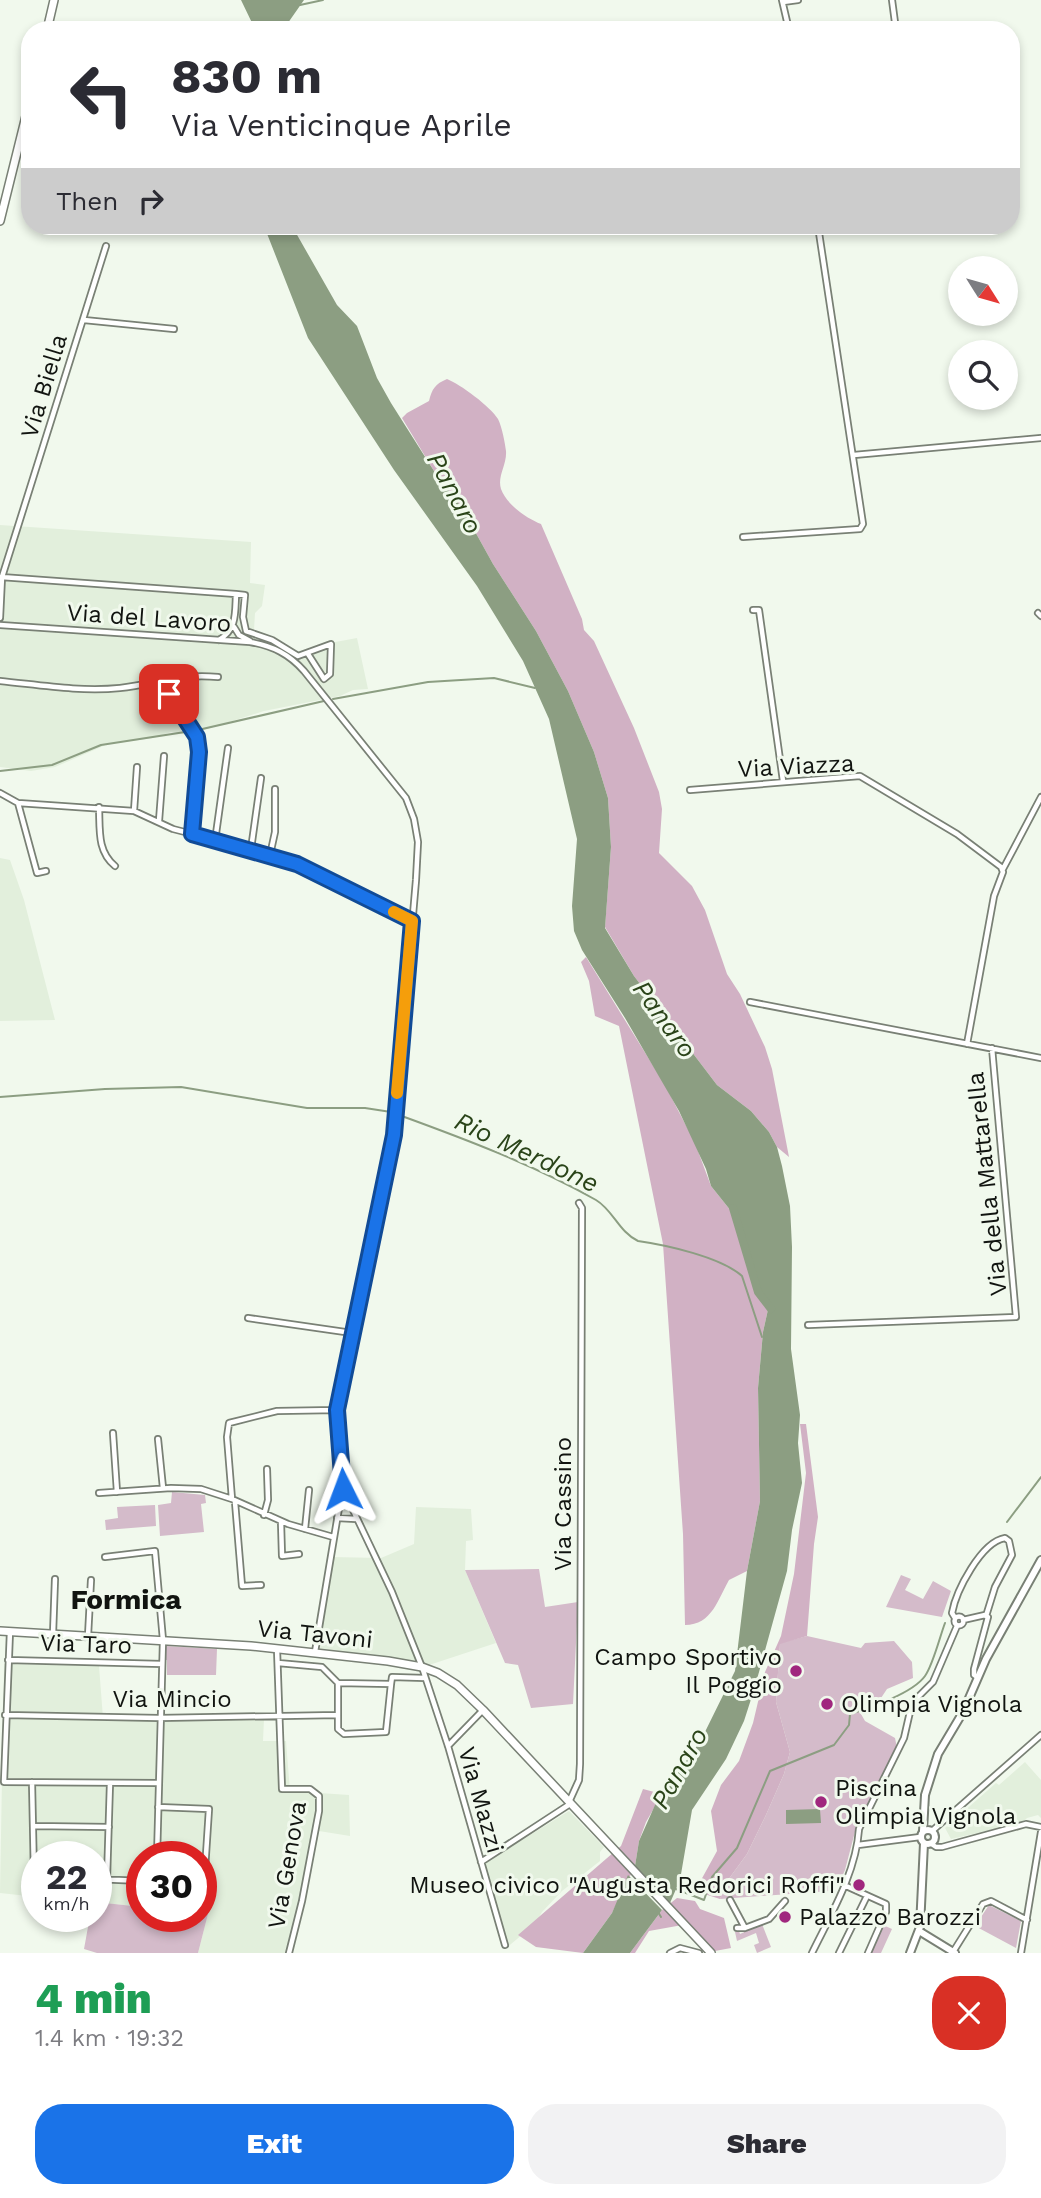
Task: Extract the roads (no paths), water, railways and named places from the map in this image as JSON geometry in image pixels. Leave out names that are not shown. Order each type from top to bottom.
[{"type":"main road","points":[[49,21],[54,0]]},
{"type":"main road","points":[[0,221],[21,136]]},
{"type":"main road","points":[[910,1953],[919,1931],[925,1795],[931,1773],[977,1677],[1041,1560]]},
{"type":"main road","name":"Via Tavoni","points":[[0,1631],[277,1648],[422,1667],[457,1685],[483,1710],[711,1953]]},
{"type":"main road","points":[[928,1829],[932,1831],[934,1838],[924,1838],[928,1829]]},
{"type":"main road","points":[[919,1931],[954,1952]]},
{"type":"street","points":[[787,21],[783,1],[798,0]]},
{"type":"street","points":[[892,0],[895,21]]},
{"type":"street","points":[[743,537],[860,529],[863,524],[819,235]]},
{"type":"street","name":"Via Biella","points":[[0,618],[1,577],[106,246]]},
{"type":"street","points":[[83,320],[174,329]]},
{"type":"street","points":[[854,455],[1041,438]]},
{"type":"street","points":[[1,577],[244,595],[243,617],[246,631],[272,640],[298,656],[331,644],[330,674],[324,679],[308,654]]},
{"type":"street","points":[[236,594],[234,627],[239,635],[250,642]]},
{"type":"street","points":[[753,610],[759,610],[783,781]]},
{"type":"street","name":"Via del Lavoro","points":[[0,625],[250,642],[270,646],[292,658],[406,798],[414,819],[418,842],[412,921]]},
{"type":"street","points":[[219,640],[234,627]]},
{"type":"street","points":[[0,681],[89,690],[123,688],[193,675],[218,677]]},
{"type":"street","points":[[162,681],[193,731],[199,752],[192,834]]},
{"type":"street","points":[[215,841],[228,748]]},
{"type":"street","points":[[159,821],[164,756]]},
{"type":"street","points":[[134,811],[137,767]]},
{"type":"street","name":"Via Viazza","points":[[690,790],[860,776],[957,834],[1003,869]]},
{"type":"street","points":[[251,849],[261,778]]},
{"type":"street","points":[[270,855],[275,832],[275,789]]},
{"type":"street","points":[[0,793],[18,803],[134,811],[173,829],[251,849],[329,878],[412,921],[394,1135],[337,1410],[343,1489],[333,1537],[317,1652],[322,1667],[338,1683],[391,1684]]},
{"type":"street","points":[[967,1044],[994,896],[1003,869],[1041,797]]},
{"type":"street","points":[[18,803],[37,873],[46,871]]},
{"type":"street","points":[[99,807],[101,849],[115,866]]},
{"type":"street","points":[[750,1002],[1041,1058]]},
{"type":"street","name":"Via della Mattarella","points":[[808,1325],[1016,1317],[992,1048]]},
{"type":"street","name":"Via Cassino","points":[[569,1803],[579,1780],[580,1764],[582,1208],[579,1203]]},
{"type":"street","points":[[248,1318],[352,1333]]},
{"type":"street","points":[[261,1585],[242,1586],[227,1437],[229,1423],[277,1411],[337,1410]]},
{"type":"street","points":[[113,1433],[117,1492]]},
{"type":"street","points":[[158,1439],[163,1488]]},
{"type":"street","points":[[264,1514],[268,1500],[267,1469]]},
{"type":"street","points":[[99,1493],[163,1488],[201,1489],[234,1500],[281,1522],[333,1537]]},
{"type":"street","name":"Via Mazzi","points":[[343,1489],[392,1592],[422,1667],[505,1945]]},
{"type":"street","points":[[305,1529],[309,1490]]},
{"type":"street","points":[[337,1518],[357,1519]]},
{"type":"street","points":[[281,1522],[282,1556],[299,1554]]},
{"type":"street","points":[[957,1626],[952,1613],[953,1606],[968,1574],[991,1545],[1005,1538],[1010,1541],[1012,1555],[995,1587],[986,1616],[989,1620],[974,1674],[977,1677]]},
{"type":"street","points":[[106,1557],[155,1551],[163,1640],[157,1841]]},
{"type":"street","points":[[53,1634],[55,1579]]},
{"type":"street","points":[[88,1636],[91,1580]]},
{"type":"street","points":[[955,1618],[961,1617],[963,1620],[986,1616]]},
{"type":"street","points":[[812,1953],[844,1885],[858,1846],[859,1829],[904,1738],[909,1708],[914,1698],[935,1679],[957,1626],[961,1625],[963,1620]]},
{"type":"street","points":[[10,1632],[4,1782],[158,1783]]},
{"type":"street","name":"Via Genova","points":[[277,1648],[282,1789],[310,1789],[319,1796],[319,1811],[302,1901],[289,1953]]},
{"type":"street","name":"Via Taro","points":[[8,1660],[162,1664]]},
{"type":"street","points":[[278,1664],[322,1667]]},
{"type":"street","points":[[338,1683],[338,1729],[344,1734],[386,1732],[392,1676],[425,1678]]},
{"type":"street","points":[[447,1746],[483,1710]]},
{"type":"street","name":"Via Mincio","points":[[5,1715],[159,1718],[338,1715]]},
{"type":"street","points":[[932,1831],[1041,1735]]},
{"type":"street","points":[[32,1782],[33,1841]]},
{"type":"street","points":[[108,1841],[110,1783]]},
{"type":"street","points":[[481,1862],[569,1803]]},
{"type":"street","points":[[158,1807],[209,1808],[207,1841]]},
{"type":"street","points":[[858,1846],[924,1838],[942,1847],[1026,1824],[1041,1827]]},
{"type":"street","points":[[33,1826],[109,1827]]},
{"type":"street","points":[[1021,1953],[1041,1832]]},
{"type":"street","points":[[844,1885],[886,1905],[886,1912],[868,1953]]},
{"type":"street","points":[[839,1953],[867,1896]]},
{"type":"street","points":[[1031,1897],[1041,1898]]},
{"type":"street","points":[[730,1900],[745,1928]]},
{"type":"street","points":[[737,1928],[745,1928],[769,1919],[785,1901]]},
{"type":"street","points":[[954,1952],[983,1904],[991,1901],[1027,1920]]},
{"type":"street","points":[[670,1953],[680,1948],[699,1953]]},
{"type":"water","points":[[241,0],[304,0],[289,21],[251,21]]},
{"type":"water","points":[[268,235],[297,235],[337,305],[357,326],[377,378],[391,403],[434,471],[462,508],[493,564],[536,631],[568,691],[594,752],[608,798],[611,847],[605,928],[634,976],[717,1085],[751,1111],[769,1132],[777,1147],[782,1166],[790,1206],[791,1349],[800,1415],[798,1443],[802,1483],[787,1571],[754,1690],[744,1721],[726,1759],[692,1810],[680,1880],[670,1903],[635,1866],[639,1841],[655,1805],[701,1740],[735,1671],[747,1571],[760,1501],[758,1388],[763,1332],[769,1305],[758,1292],[739,1221],[711,1186],[679,1111],[582,950],[574,931],[572,906],[577,839],[549,719],[523,661],[477,586],[394,470],[308,338]]},
{"type":"water","points":[[820,1809],[821,1823],[786,1824],[786,1810]]},
{"type":"water","points":[[628,1875],[662,1910],[630,1953],[583,1953],[612,1913]]},
{"type":"waterway","points":[[300,5],[323,0]]},
{"type":"waterway","points":[[333,699],[428,682],[494,678],[535,688]]},
{"type":"waterway","points":[[0,771],[52,765],[101,745],[198,730],[324,701]]},
{"type":"waterway","name":"Rio Merdone","points":[[0,1097],[105,1089],[181,1087],[307,1108],[365,1108],[391,1112]]},
{"type":"waterway","name":"Rio Merdone","points":[[399,1115],[499,1153],[572,1187],[602,1204],[626,1232],[638,1241],[693,1253],[733,1269],[742,1276],[762,1337]]},
{"type":"waterway","name":"Panaro","points":[[733,1208],[758,1292],[771,1309]]},
{"type":"waterway","points":[[1007,1522],[1041,1477]]},
{"type":"waterway","points":[[676,1889],[704,1900],[712,1877],[737,1848],[770,1771],[834,1745],[849,1725],[850,1714],[890,1699],[919,1682],[931,1665],[945,1623]]},
{"type":"waterway","points":[[658,1912],[661,1917]]},
{"type":"place","name":"Campo Sportivo Il Poggio","points":[[796,1671]]},
{"type":"place","name":"Olimpia Vignola","points":[[827,1704]]},
{"type":"place","name":"Piscina Olimpia Vignola","points":[[821,1802]]},
{"type":"place","name":"Museo civico \"Augusta Redorici Roffi\"","points":[[859,1885]]},
{"type":"place","name":"Palazzo Barozzi","points":[[785,1917]]},
{"type":"district","name":"Formica","points":[[126,1599]]}]
